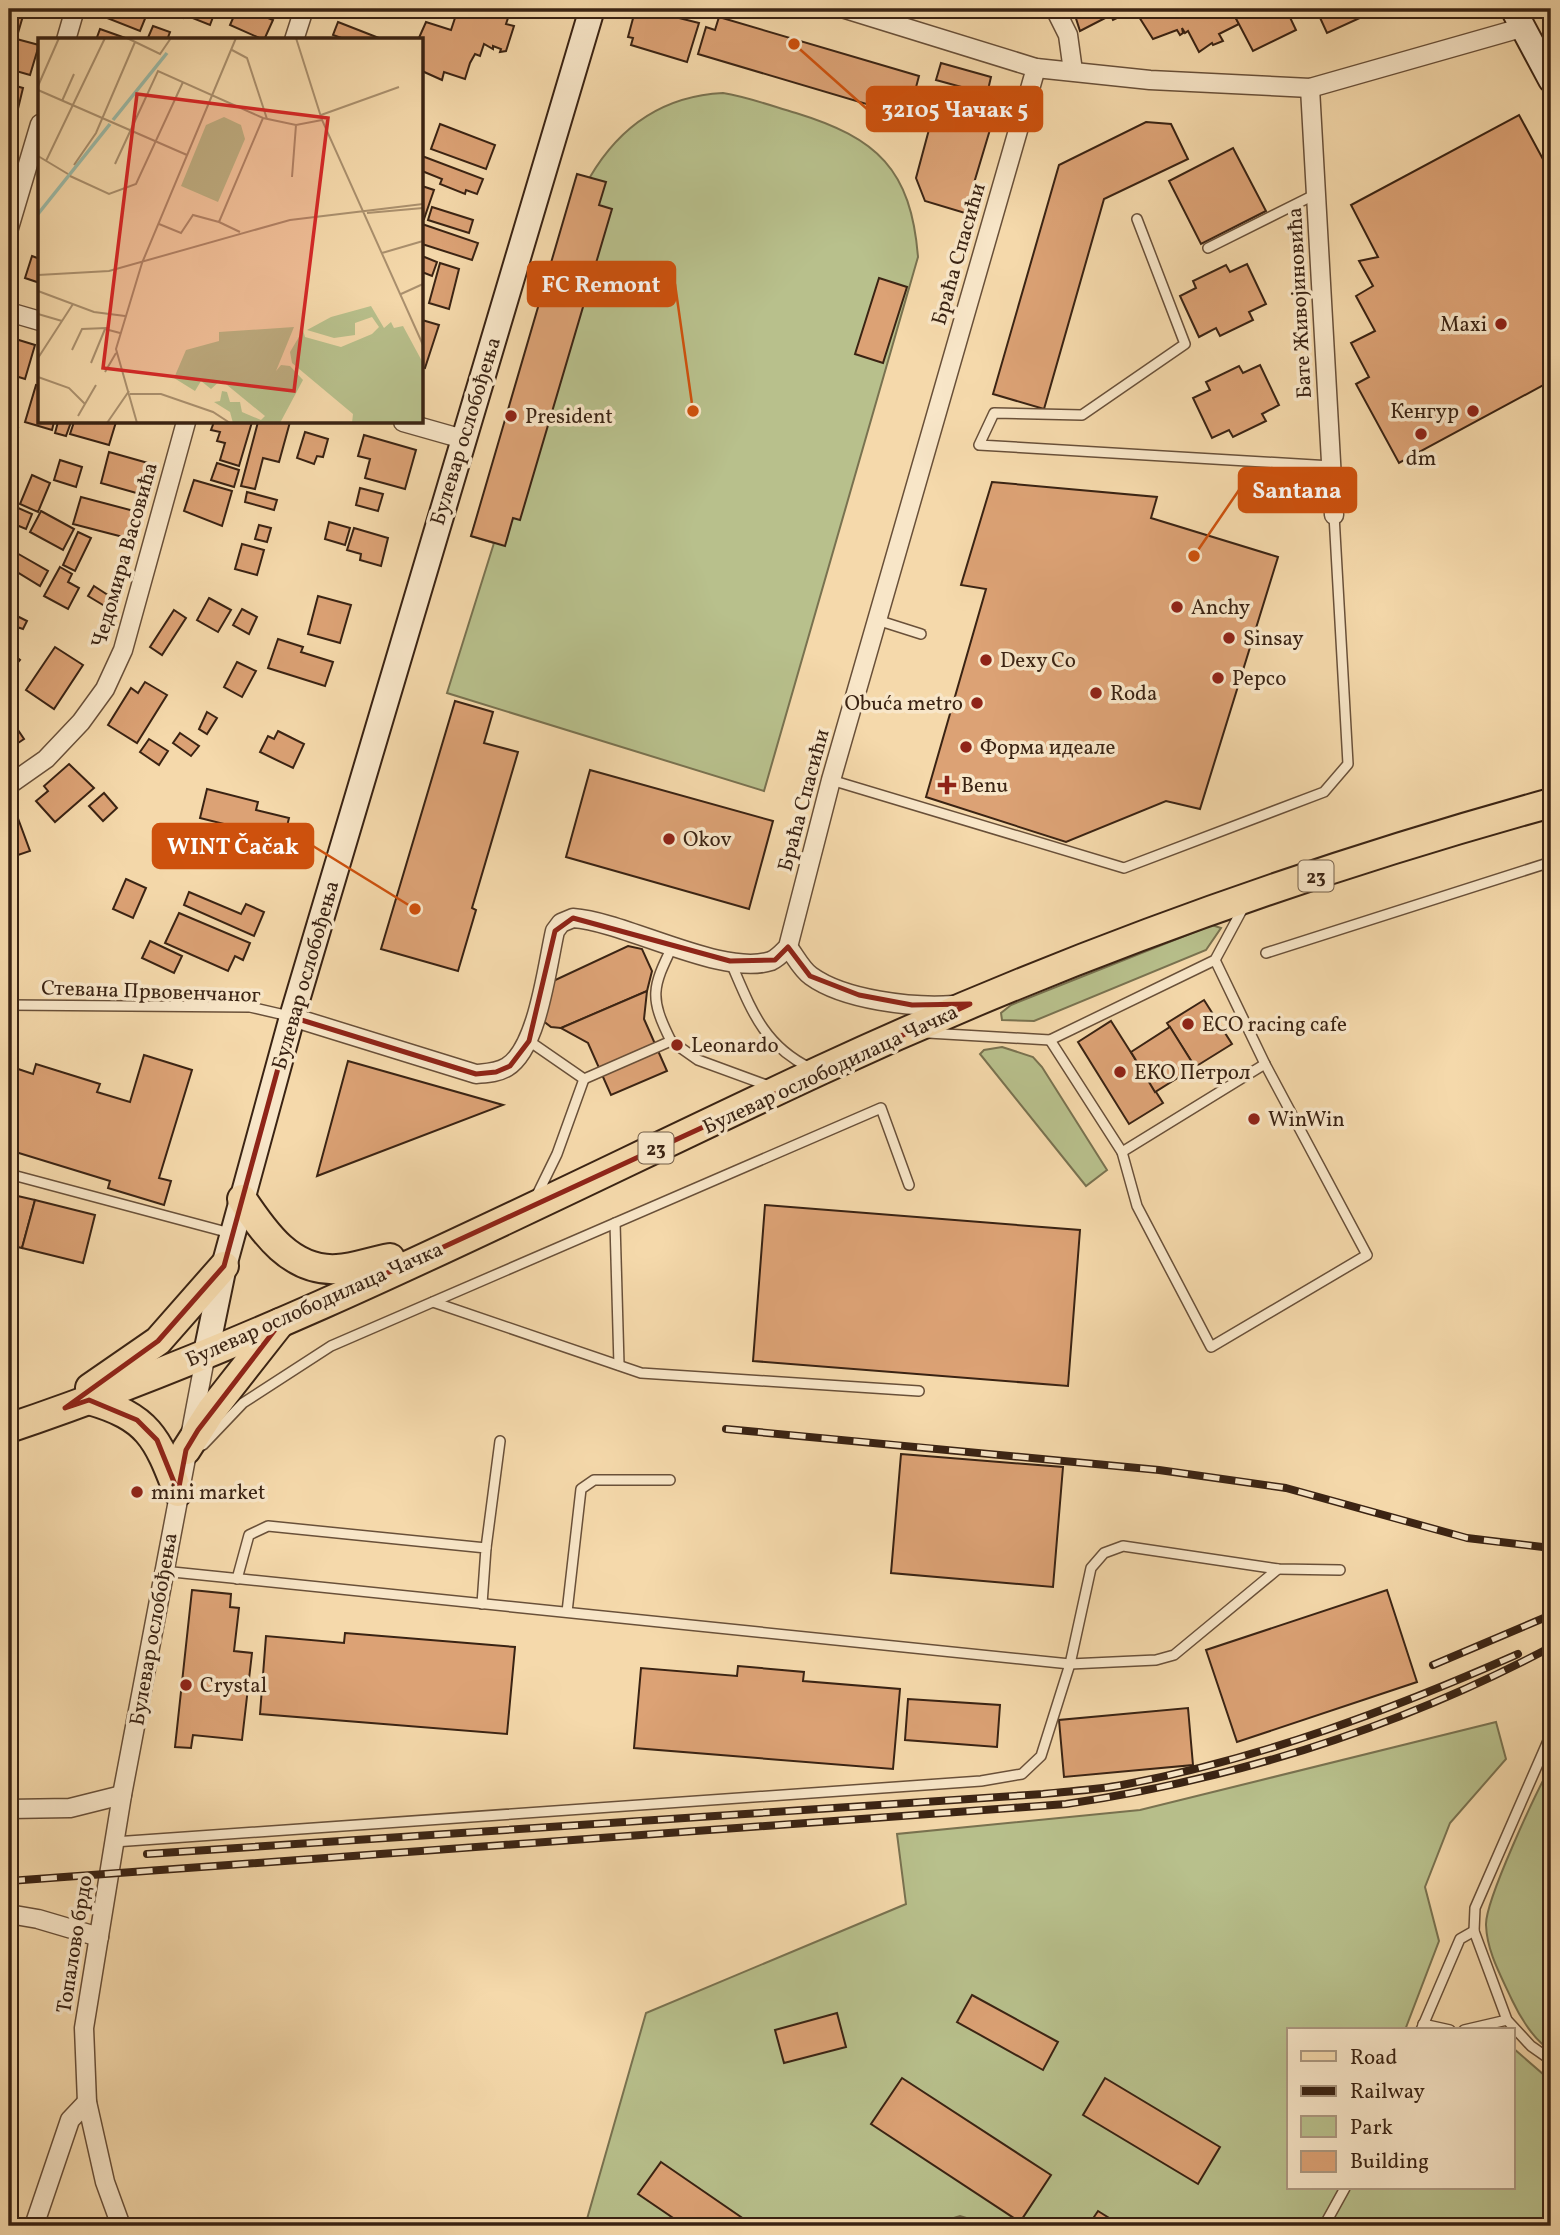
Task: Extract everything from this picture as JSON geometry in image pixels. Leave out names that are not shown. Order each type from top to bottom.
[{"type":"main road","name":"Булевар ослобођења","points":[[206,1353],[224,1266],[292,1017],[592,9]]},
{"type":"main road","points":[[1517,18],[1551,80]]},
{"type":"main road","name":"Булевар ослободилаца Чачка","points":[[9,1428],[77,1404],[281,1322],[818,1071],[1083,957],[1394,849],[1551,803]]},
{"type":"main road","points":[[242,1199],[275,1244],[300,1261],[317,1268],[334,1270],[398,1256],[424,1256]]},
{"type":"main road","points":[[77,1404],[158,1341],[224,1266]]},
{"type":"main road","points":[[77,1404],[124,1412],[149,1429],[163,1450],[182,1469],[211,1411],[281,1322]]},
{"type":"street","points":[[67,38],[75,9]]},
{"type":"street","points":[[295,38],[304,9]]},
{"type":"street","points":[[845,9],[1036,68],[1150,80],[1310,88],[1517,18]]},
{"type":"street","points":[[1055,9],[1068,35],[1073,71]]},
{"type":"street","name":"Браћа Спасићи","points":[[788,947],[831,780],[1036,68]]},
{"type":"street","name":"Бате Живојиновића","points":[[1310,88],[1334,515]]},
{"type":"street","points":[[9,228],[38,131]]},
{"type":"street","points":[[9,312],[38,320]]},
{"type":"street","name":"Чедомира Васовића","points":[[9,785],[46,759],[81,722],[105,689],[123,650],[185,424]]},
{"type":"street","points":[[410,424],[463,439]]},
{"type":"street","points":[[292,1017],[476,1074],[496,1072],[510,1066],[529,1041],[555,931],[561,923],[573,918],[585,919],[730,961],[758,964],[775,960],[788,947],[810,976],[859,995],[912,1005],[970,1004]]},
{"type":"street","name":"Булевар ослобођења","points":[[122,1795],[206,1353]]},
{"type":"street","points":[[9,1809],[70,1808],[122,1795]]},
{"type":"street","name":"Топалово брдо","points":[[121,2226],[105,2182],[87,2102],[84,2028],[122,1795]]},
{"type":"street","points":[[9,1914],[99,1937]]},
{"type":"street","points":[[34,2226],[70,2120],[87,2102]]},
{"type":"lane","points":[[1208,248],[1316,194]]},
{"type":"lane","points":[[1137,219],[1185,344],[1083,415],[994,413],[979,445],[1331,466]]},
{"type":"lane","points":[[831,780],[1124,868],[1324,792],[1348,764],[1334,515]]},
{"type":"lane","points":[[877,620],[921,634]]},
{"type":"lane","points":[[1266,953],[1551,862]]},
{"type":"lane","points":[[908,1031],[1050,1040],[1214,960],[1247,900]]},
{"type":"lane","points":[[673,945],[659,975],[654,998],[671,1041],[698,1059],[781,1090]]},
{"type":"lane","points":[[1050,1040],[1122,1152],[1137,1206],[1211,1348],[1367,1255],[1265,1064],[1214,960]]},
{"type":"lane","points":[[730,961],[766,1035],[786,1056],[818,1071]]},
{"type":"lane","name":"Стевана Првовенчаног","points":[[9,1005],[250,1007],[292,1017]]},
{"type":"lane","points":[[529,1041],[584,1079]]},
{"type":"lane","points":[[532,1205],[557,1154],[584,1079],[671,1041]]},
{"type":"lane","points":[[1122,1152],[1265,1064]]},
{"type":"lane","points":[[182,1469],[243,1403],[331,1346],[881,1108],[909,1185]]},
{"type":"lane","points":[[9,1174],[233,1233]]},
{"type":"lane","points":[[615,1223],[619,1365]]},
{"type":"lane","points":[[433,1302],[641,1373],[919,1391]]},
{"type":"lane","points":[[482,1604],[486,1548],[500,1441]]},
{"type":"lane","points":[[567,1612],[581,1489],[594,1479],[670,1480]]},
{"type":"lane","points":[[237,1579],[249,1535],[268,1526],[486,1548]]},
{"type":"lane","points":[[114,1842],[981,1781],[1022,1774],[1041,1756],[1070,1664],[1090,1568],[1104,1553],[1123,1546],[1278,1569],[1340,1570]]},
{"type":"lane","points":[[163,1571],[1070,1664],[1156,1660],[1174,1655],[1278,1569]]},
{"type":"lane","points":[[1551,1734],[1475,1908],[1474,1931],[1507,2020],[1531,2046],[1551,2060]]},
{"type":"lane","points":[[1422,2027],[1460,1939],[1474,1931]]},
{"type":"lane","points":[[1473,2028],[1507,2020]]},
{"type":"lane","points":[[1324,2226],[1344,2190]]},
{"type":"highlighted area","points":[[573,918],[730,961],[775,960],[788,947],[810,976],[859,995],[912,1005],[970,1004],[281,1322],[198,1430],[186,1450],[178,1492],[157,1440],[137,1420],[89,1400],[65,1408],[158,1341],[224,1266],[292,1017],[476,1074],[496,1072],[510,1066],[529,1041],[555,931]]},
{"type":"green space","points":[[723,93],[824,123],[868,146],[885,161],[898,179],[914,227],[918,257],[764,791],[447,693],[494,543],[471,536],[590,177],[615,143],[645,117],[681,100]]},
{"type":"green space","points":[[1212,925],[1221,928],[1206,950],[1034,1021],[1002,1020],[1001,1013],[1011,1005]]},
{"type":"green space","points":[[1002,1047],[1033,1057],[1042,1067],[1107,1170],[1086,1186],[980,1054],[984,1050]]},
{"type":"green space","points":[[1496,1722],[1506,1759],[1450,1823],[1425,1887],[1439,1941],[1406,2028],[1287,2028],[1287,2190],[1514,2190],[1514,2049],[1551,2081],[1551,2226],[993,2226],[960,2216],[928,2226],[585,2226],[646,2013],[906,1904],[897,1834],[1140,1810]]},
{"type":"green space","points":[[1551,1766],[1551,2050],[1534,2035],[1515,2007],[1492,1954],[1486,1925],[1502,1870]]},
{"type":"building","points":[[9,9],[25,9],[18,33],[9,30]]},
{"type":"building","points":[[100,9],[149,9],[140,31],[97,14]]},
{"type":"building","points":[[165,9],[187,9],[183,18]]},
{"type":"building","points":[[194,9],[216,9],[210,25],[190,17]]},
{"type":"building","points":[[237,9],[246,9],[273,20],[265,38],[230,25]]},
{"type":"building","points":[[354,9],[386,9],[384,17]]},
{"type":"building","points":[[458,9],[511,9],[506,24],[514,26],[506,51],[500,52],[501,49],[493,46],[493,49],[484,44],[480,56],[475,54],[470,63],[465,79],[444,72],[442,80],[424,72],[424,38],[419,38],[426,22],[451,30]]},
{"type":"building","points":[[643,9],[699,23],[687,62],[631,45],[633,38],[628,37],[635,11],[641,13]]},
{"type":"building","points":[[1073,9],[1132,11],[1113,20],[1111,15],[1080,31]]},
{"type":"building","points":[[1134,9],[1231,9],[1239,24],[1219,34],[1223,41],[1213,45],[1212,43],[1199,52],[1188,31],[1185,33],[1182,28],[1183,33],[1180,35],[1177,30],[1153,39]]},
{"type":"building","points":[[1231,9],[1286,9],[1296,30],[1253,51]]},
{"type":"building","points":[[1316,9],[1358,9],[1362,17],[1327,33]]},
{"type":"building","points":[[719,17],[919,76],[915,91],[925,94],[917,119],[698,54],[706,27],[715,30]]},
{"type":"building","points":[[338,22],[379,38],[341,38],[333,35]]},
{"type":"building","points":[[153,26],[170,32],[168,38],[148,38]]},
{"type":"building","points":[[100,29],[125,38],[97,38]]},
{"type":"building","points":[[9,37],[38,45],[30,75],[9,69]]},
{"type":"building","points":[[941,63],[991,77],[987,94],[936,80]]},
{"type":"building","points":[[9,84],[23,88],[16,117],[9,115]]},
{"type":"building","points":[[930,94],[995,113],[965,213],[925,201],[916,178],[931,122],[926,108]]},
{"type":"building","points":[[1519,115],[1551,174],[1551,381],[1399,463],[1356,384],[1369,377],[1351,343],[1375,331],[1356,296],[1373,286],[1359,261],[1378,257],[1351,205]]},
{"type":"building","points":[[1146,122],[1171,124],[1188,159],[1104,199],[1044,409],[993,394],[1059,165]]},
{"type":"building","points":[[440,124],[495,145],[486,169],[431,149]]},
{"type":"building","points":[[1233,148],[1266,211],[1201,244],[1169,181]]},
{"type":"building","points":[[424,157],[483,179],[477,194],[466,190],[465,194],[440,184],[442,179],[424,172]]},
{"type":"building","points":[[577,174],[606,182],[599,205],[612,209],[520,520],[513,518],[505,546],[471,536]]},
{"type":"building","points":[[424,187],[434,190],[424,219]]},
{"type":"building","points":[[432,207],[473,220],[469,233],[428,220]]},
{"type":"building","points":[[424,225],[478,243],[472,260],[424,245]]},
{"type":"building","points":[[32,256],[38,258],[38,282],[25,278]]},
{"type":"building","points":[[424,257],[437,262],[432,276],[424,273]]},
{"type":"building","points":[[440,263],[459,269],[449,309],[429,303]]},
{"type":"building","points":[[1247,264],[1266,304],[1249,312],[1253,320],[1220,336],[1216,328],[1199,337],[1180,296],[1196,288],[1193,281],[1226,265],[1230,272]]},
{"type":"building","points":[[879,278],[907,287],[883,363],[855,354]]},
{"type":"building","points":[[424,321],[439,325],[424,368]]},
{"type":"building","points":[[9,337],[35,345],[25,379],[9,374]]},
{"type":"building","points":[[1260,365],[1279,405],[1262,414],[1266,421],[1233,437],[1229,430],[1212,438],[1193,398],[1210,390],[1206,382],[1239,366],[1243,373]]},
{"type":"building","points":[[38,386],[38,424],[54,424],[52,430],[25,422]]},
{"type":"building","points":[[57,424],[70,424],[66,436],[55,433]]},
{"type":"building","points":[[73,424],[115,424],[109,445],[70,434]]},
{"type":"building","points":[[213,424],[251,424],[239,466],[220,460],[225,443],[217,441],[220,432],[211,430]]},
{"type":"building","points":[[257,424],[289,424],[279,462],[263,458],[255,489],[241,486]]},
{"type":"building","points":[[9,425],[18,428],[9,459]]},
{"type":"building","points":[[305,432],[328,439],[323,457],[317,456],[314,464],[297,458]]},
{"type":"building","points":[[364,435],[416,450],[405,489],[365,478],[370,459],[358,456]]},
{"type":"building","points":[[109,452],[148,463],[140,494],[101,483]]},
{"type":"building","points":[[60,460],[82,467],[76,487],[54,480]]},
{"type":"building","points":[[217,463],[239,470],[234,487],[211,480]]},
{"type":"building","points":[[32,475],[50,483],[38,512],[20,504]]},
{"type":"building","points":[[194,480],[232,491],[222,526],[184,511]]},
{"type":"building","name":"Roda","points":[[992,482],[1157,497],[1151,518],[1278,557],[1200,809],[1166,801],[1066,842],[926,797],[986,589],[961,585]]},
{"type":"building","points":[[360,488],[383,494],[378,511],[356,505]]},
{"type":"building","points":[[247,492],[277,500],[274,510],[245,502]]},
{"type":"building","points":[[81,497],[134,511],[127,538],[73,524]]},
{"type":"building","points":[[9,504],[32,514],[26,529],[9,522]]},
{"type":"building","points":[[41,511],[74,529],[63,550],[30,532]]},
{"type":"building","points":[[329,522],[350,528],[345,545],[325,539]]},
{"type":"building","points":[[259,525],[271,528],[267,542],[255,539]]},
{"type":"building","points":[[354,528],[388,538],[381,566],[360,560],[361,554],[347,550]]},
{"type":"building","points":[[78,532],[91,538],[75,571],[63,565]]},
{"type":"building","points":[[242,544],[264,550],[257,575],[235,569]]},
{"type":"building","points":[[15,552],[48,571],[40,586],[9,567]]},
{"type":"building","points":[[60,567],[72,574],[68,582],[79,588],[68,609],[44,596]]},
{"type":"building","points":[[94,586],[114,599],[108,608],[88,596]]},
{"type":"building","points":[[318,596],[351,605],[340,643],[308,634]]},
{"type":"building","points":[[209,598],[231,610],[218,632],[197,620]]},
{"type":"building","points":[[242,609],[257,617],[249,634],[233,625]]},
{"type":"building","points":[[174,610],[186,618],[162,655],[150,647]]},
{"type":"building","points":[[9,612],[27,621],[23,629],[17,627],[11,641]]},
{"type":"building","points":[[278,639],[303,647],[301,652],[333,662],[325,686],[268,668]]},
{"type":"building","points":[[55,647],[83,665],[54,709],[26,690]]},
{"type":"building","points":[[9,651],[20,660],[9,673]]},
{"type":"building","points":[[237,662],[256,671],[242,697],[224,687]]},
{"type":"building","points":[[145,682],[167,695],[137,743],[108,725],[131,688],[138,693]]},
{"type":"building","points":[[455,701],[493,712],[484,743],[518,752],[472,908],[476,910],[458,971],[381,949]]},
{"type":"building","points":[[207,712],[217,718],[207,734],[199,729]]},
{"type":"building","points":[[12,721],[24,739],[9,749],[9,724]]},
{"type":"building","points":[[278,731],[304,744],[293,768],[260,752],[268,736],[274,739]]},
{"type":"building","points":[[180,733],[199,746],[191,756],[173,743]]},
{"type":"building","points":[[149,739],[168,751],[159,765],[140,752]]},
{"type":"building","points":[[69,764],[94,788],[55,822],[36,801],[48,791],[44,786]]},
{"type":"building","name":"Okov","points":[[590,770],[773,821],[749,909],[566,857]]},
{"type":"building","points":[[207,789],[258,802],[256,810],[289,818],[284,839],[200,818]]},
{"type":"building","points":[[104,793],[117,808],[103,821],[89,806]]},
{"type":"building","points":[[16,813],[30,851],[9,858],[9,816]]},
{"type":"building","points":[[126,879],[146,888],[133,918],[113,909]]},
{"type":"building","points":[[189,892],[241,914],[246,904],[264,912],[254,936],[184,905]]},
{"type":"building","points":[[179,913],[250,943],[243,960],[235,956],[228,971],[165,943]]},
{"type":"building","points":[[150,941],[182,956],[174,973],[142,958]]},
{"type":"building","points":[[628,946],[642,949],[652,971],[647,991],[561,1028],[551,1027],[542,1020],[551,982]]},
{"type":"building","points":[[647,991],[644,1019],[667,1071],[611,1095],[588,1043],[561,1028]]},
{"type":"building","points":[[1204,1000],[1232,1044],[1195,1067],[1167,1023]]},
{"type":"building","points":[[1111,1021],[1163,1103],[1129,1124],[1078,1042]]},
{"type":"building","points":[[1170,1027],[1195,1067],[1155,1092],[1131,1052]]},
{"type":"building","points":[[144,1055],[192,1070],[159,1178],[171,1181],[164,1205],[108,1188],[110,1181],[9,1150],[9,1066],[33,1074],[36,1064],[100,1084],[97,1092],[130,1102]]},
{"type":"building","points":[[348,1061],[503,1105],[317,1176]]},
{"type":"building","points":[[9,1194],[35,1200],[22,1248],[9,1245]]},
{"type":"building","points":[[35,1200],[95,1215],[83,1263],[22,1248]]},
{"type":"building","points":[[765,1205],[1080,1230],[1068,1386],[753,1361]]},
{"type":"building","points":[[901,1454],[1063,1467],[1053,1587],[891,1573]]},
{"type":"building","points":[[192,1590],[231,1594],[230,1607],[239,1608],[234,1651],[252,1653],[242,1740],[193,1735],[191,1748],[175,1747]]},
{"type":"building","points":[[1387,1590],[1417,1682],[1237,1742],[1206,1650]]},
{"type":"building","points":[[345,1633],[515,1647],[507,1734],[260,1714],[266,1636],[344,1643]]},
{"type":"building","points":[[738,1666],[804,1672],[803,1681],[900,1689],[893,1769],[634,1748],[641,1668],[737,1676]]},
{"type":"building","points":[[908,1699],[1000,1705],[997,1747],[905,1740]]},
{"type":"building","points":[[1188,1708],[1193,1765],[1064,1777],[1059,1720]]},
{"type":"building","points":[[972,1995],[1058,2042],[1043,2070],[957,2022]]},
{"type":"building","points":[[837,2013],[846,2047],[784,2063],[775,2030]]},
{"type":"building","points":[[902,2078],[1051,2175],[1020,2222],[871,2124]]},
{"type":"building","points":[[1105,2078],[1220,2147],[1198,2184],[1083,2115]]},
{"type":"building","points":[[661,2162],[754,2226],[685,2226],[638,2194]]},
{"type":"building","points":[[1098,2211],[1122,2226],[1088,2226]]},
{"type":"railway","points":[[726,1429],[1159,1470],[1286,1488],[1467,1538],[1551,1548]]},
{"type":"railway","points":[[1433,1665],[1551,1615]]},
{"type":"railway","points":[[9,1881],[1066,1804],[1192,1780],[1315,1746],[1435,1702],[1551,1647]]},
{"type":"railway","points":[[147,1854],[1043,1794],[1112,1787],[1224,1761],[1324,1731],[1518,1654]]},
{"type":"place","name":"32105 Чачак 5","points":[[794,44]]},
{"type":"place","name":"Maxi","points":[[1501,324]]},
{"type":"place","name":"FC Remont","points":[[693,411]]},
{"type":"place","name":"Кенгур","points":[[1473,411]]},
{"type":"place","name":"President","points":[[511,416]]},
{"type":"place","name":"dm","points":[[1421,434]]},
{"type":"place","name":"Santana","points":[[1194,556]]},
{"type":"place","name":"Anchy","points":[[1177,607]]},
{"type":"place","name":"Sinsay","points":[[1229,638]]},
{"type":"place","name":"Dexy Co","points":[[986,660]]},
{"type":"place","name":"Pepco","points":[[1218,678]]},
{"type":"place","name":"Roda","points":[[1096,693]]},
{"type":"place","name":"Obuća metro","points":[[977,703]]},
{"type":"place","name":"Форма идеале","points":[[966,747]]},
{"type":"place","name":"Benu","points":[[947,785]]},
{"type":"place","name":"Okov","points":[[669,839]]},
{"type":"place","name":"WINT Čačak","points":[[415,909]]},
{"type":"place","name":"ECO racing cafe","points":[[1188,1024]]},
{"type":"place","name":"Leonardo","points":[[677,1045]]},
{"type":"place","name":"ЕКО Петрол","points":[[1120,1072]]},
{"type":"place","name":"WinWin","points":[[1254,1119]]},
{"type":"place","name":"mini market","points":[[137,1492]]},
{"type":"place","name":"Crystal","points":[[186,1685]]}]
